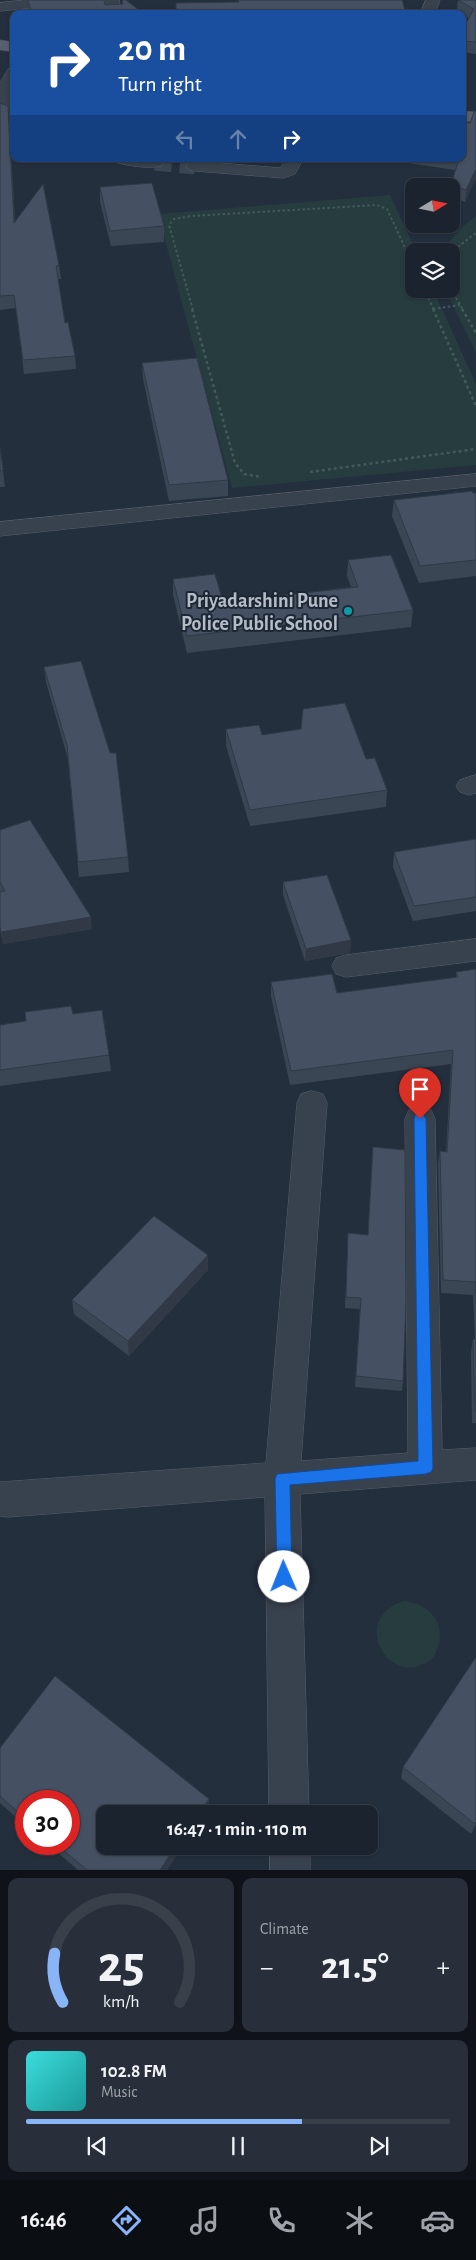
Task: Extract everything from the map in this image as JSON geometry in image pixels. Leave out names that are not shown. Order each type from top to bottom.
[{"type":"street","points":[[0,7],[39,3]]},
{"type":"street","points":[[10,79],[2,94],[5,109],[10,112]]},
{"type":"street","points":[[195,166],[283,173],[289,170],[293,162]]},
{"type":"street","points":[[0,529],[476,480]]},
{"type":"street","points":[[346,966],[476,950]]},
{"type":"street","points":[[289,1805],[282,1479],[312,1104]]},
{"type":"street","points":[[420,1119],[426,1468]]},
{"type":"street","points":[[0,1499],[8,1500],[476,1464]]},
{"type":"street","points":[[290,1855],[290,1870]]},
{"type":"path","points":[[264,478],[244,474],[235,463],[169,225],[174,219],[192,216],[377,205],[387,209],[405,247]]},
{"type":"path","points":[[460,245],[476,233]]},
{"type":"path","points":[[429,298],[476,406]]},
{"type":"path","points":[[456,298],[476,333]]},
{"type":"path","points":[[434,308],[460,305]]},
{"type":"path","points":[[303,473],[476,449]]},
{"type":"green space","points":[[390,195],[405,227],[405,233],[408,233],[412,243],[405,243],[405,298],[437,298],[476,384],[476,465],[232,488],[158,214]]},
{"type":"green space","points":[[476,216],[476,353],[449,298],[460,298],[460,243],[450,243],[467,223]]},
{"type":"green space","points":[[404,1601],[414,1603],[429,1612],[435,1618],[440,1633],[435,1655],[429,1661],[418,1666],[405,1667],[394,1663],[379,1644],[377,1631],[380,1619],[389,1609]]},
{"type":"building","points":[[28,0],[104,0],[105,5],[123,4],[122,0],[126,0],[139,10],[31,10]]},
{"type":"building","points":[[238,0],[402,0],[405,10],[176,10],[176,3],[239,2]]},
{"type":"building","points":[[458,0],[476,0],[476,42],[466,41],[466,23],[474,9]]},
{"type":"building","points":[[0,103],[8,106],[14,223],[43,184],[59,265],[56,266],[65,323],[68,322],[75,356],[23,360],[14,295],[0,296]]},
{"type":"building","points":[[476,111],[476,169],[466,190],[460,188],[460,178],[453,178],[458,162],[466,162],[466,122],[470,123]]},
{"type":"building","points":[[152,183],[164,226],[110,231],[100,187]]},
{"type":"building","points":[[197,358],[228,480],[169,485],[142,363]]},
{"type":"building","points":[[0,447],[3,470],[0,471]]},
{"type":"building","points":[[472,491],[476,493],[476,560],[420,566],[394,500]]},
{"type":"building","points":[[391,555],[413,610],[187,636],[173,579],[215,574],[223,602],[358,587],[348,560]]},
{"type":"building","points":[[81,661],[110,753],[116,753],[128,857],[78,862],[67,745],[44,667]]},
{"type":"building","points":[[345,703],[366,759],[375,758],[387,790],[250,810],[226,729],[259,725],[262,735],[301,729],[303,709]]},
{"type":"building","points":[[30,820],[91,917],[1,932],[0,892],[5,891],[0,882],[0,830]]},
{"type":"building","points":[[476,839],[476,897],[414,906],[394,852]]},
{"type":"building","points":[[327,875],[351,940],[306,949],[283,882]]},
{"type":"building","points":[[476,969],[476,1282],[443,1280],[440,1151],[447,1152],[453,1050],[291,1071],[271,982],[332,974],[337,993],[458,977],[456,972]]},
{"type":"building","points":[[71,1006],[73,1014],[102,1010],[109,1055],[0,1070],[0,1025],[26,1021],[25,1012]]},
{"type":"building","points":[[373,1147],[405,1150],[406,1301],[403,1381],[356,1376],[361,1298],[346,1297],[348,1233],[368,1235]]},
{"type":"building","points":[[154,1216],[208,1255],[128,1341],[72,1300]]},
{"type":"building","points":[[473,1339],[476,1339],[476,1411],[475,1411]]},
{"type":"building","points":[[476,1657],[476,1822],[475,1824],[403,1767]]},
{"type":"building","points":[[55,1676],[209,1799],[205,1805],[96,1805],[96,1855],[170,1855],[160,1870],[87,1870],[69,1855],[80,1855],[80,1790],[15,1790],[15,1809],[0,1796],[0,1748]]},
{"type":"tunnel","points":[[155,162],[195,166]]},
{"type":"place","name":"Priyadarshini Pune Police Public School","points":[[348,611]]},
{"type":"route","points":[[284,1577],[282,1479],[426,1468],[420,1119]]}]
